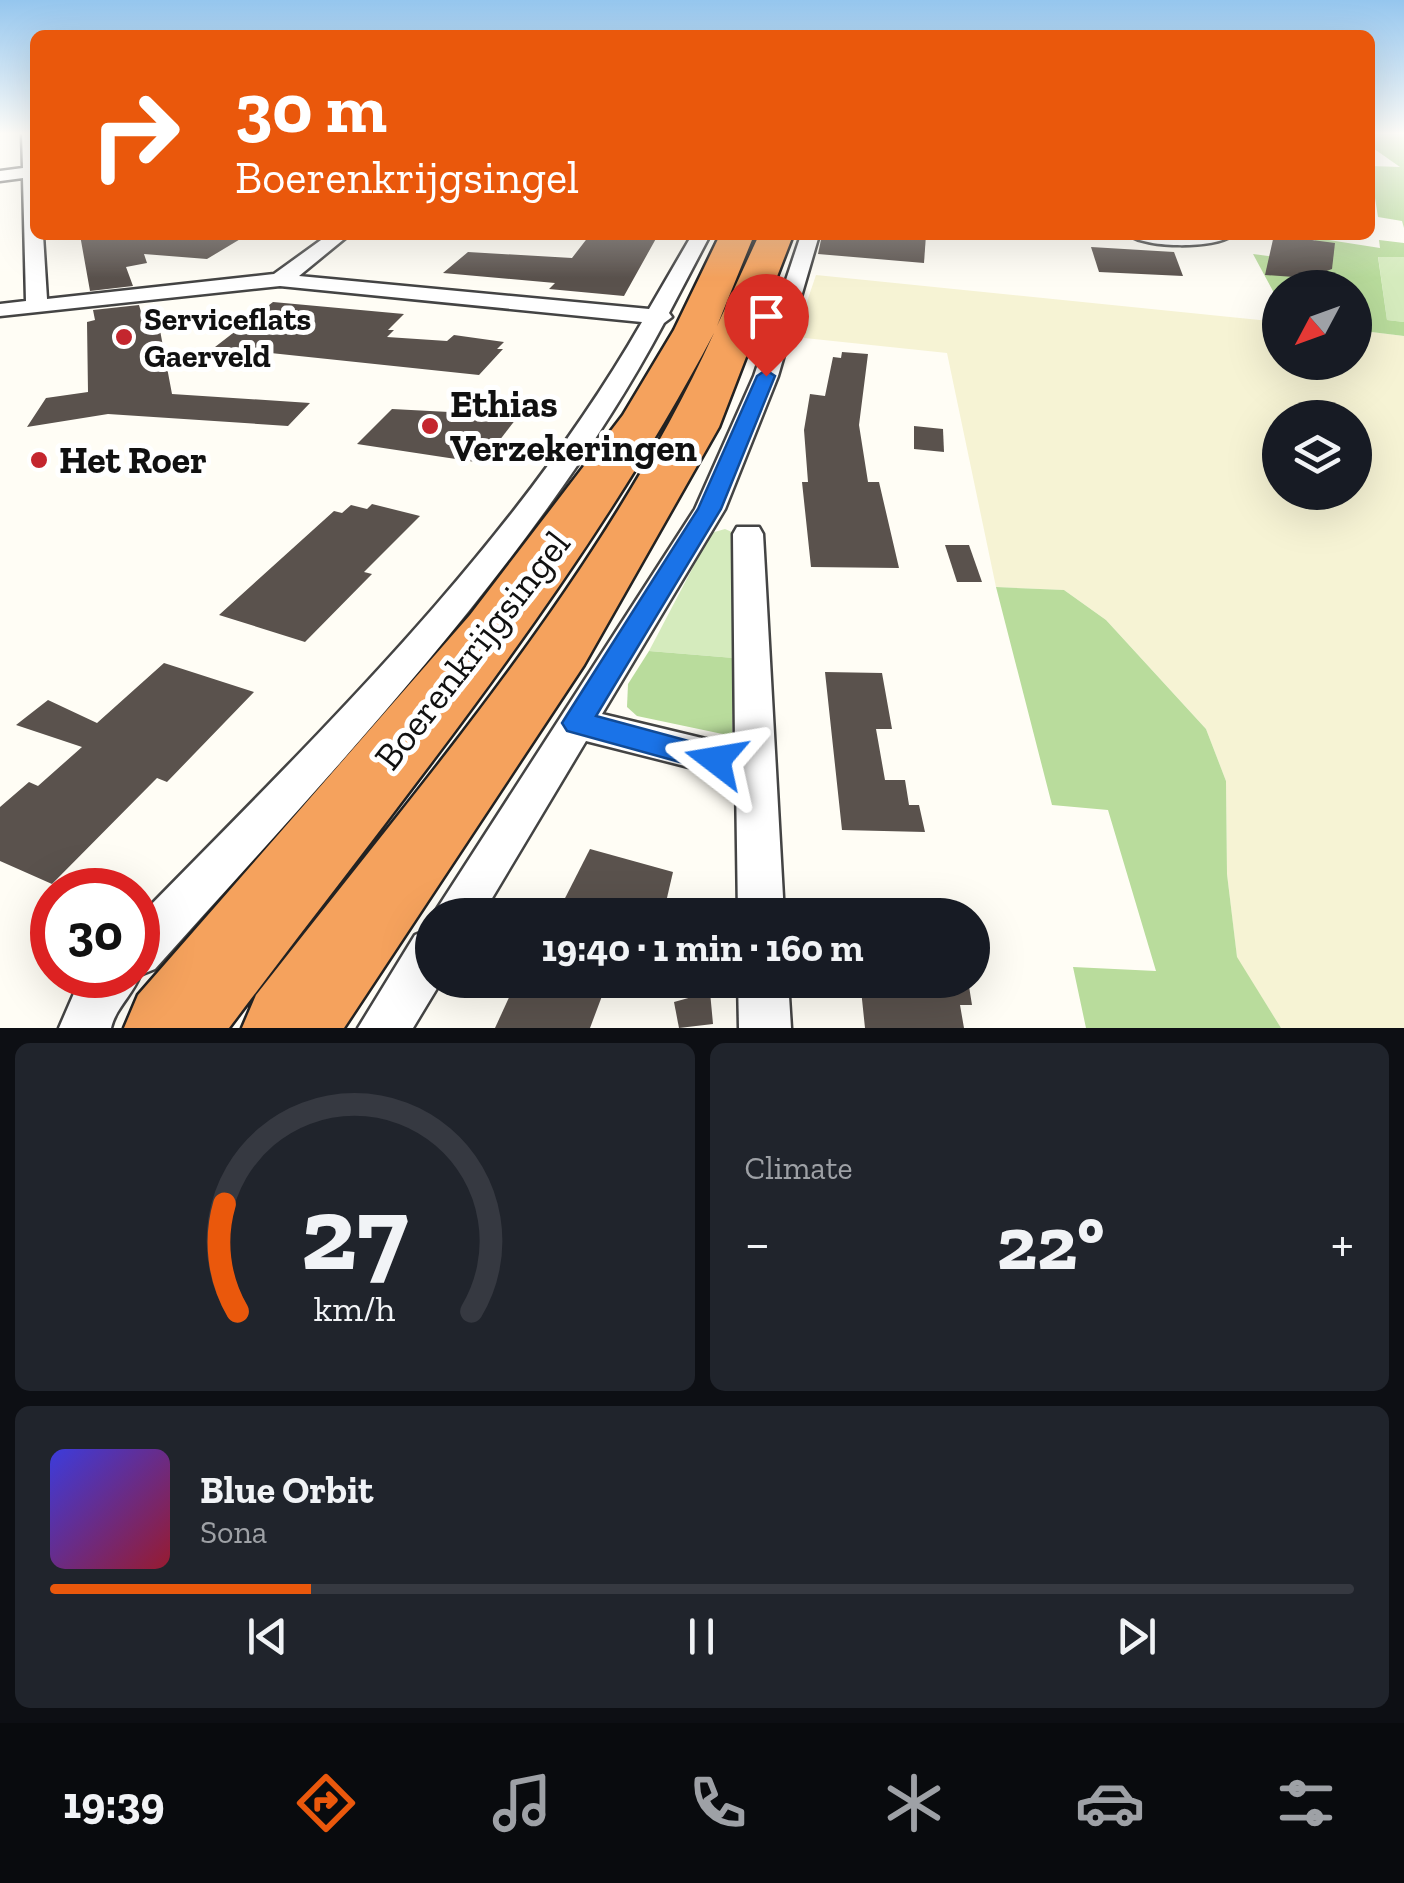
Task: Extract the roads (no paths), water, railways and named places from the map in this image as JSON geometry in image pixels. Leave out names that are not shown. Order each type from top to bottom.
[{"type":"highway","name":"Boerenkrijgsingel","points":[[172,1028],[494,631],[644,420],[695,330],[727,242]]},
{"type":"highway","name":"Boerenkrijgsingel","points":[[289,1028],[561,648],[695,427],[727,242]]},
{"type":"street","points":[[35,240],[37,304]]},
{"type":"street","points":[[280,280],[333,240]]},
{"type":"street","points":[[467,898],[710,509],[766,376],[808,240]]},
{"type":"street","name":"Boerenkrijgsingel","points":[[160,928],[474,581],[591,422],[660,316],[727,242]]},
{"type":"street","points":[[0,310],[280,280],[660,316]]},
{"type":"street","points":[[748,534],[761,898]]},
{"type":"street","points":[[577,723],[757,768]]},
{"type":"street","points":[[384,1028],[415,979]]},
{"type":"street","points":[[85,1028],[95,998]]},
{"type":"street","points":[[763,998],[764,1028]]},
{"type":"place","name":"Serviceflats Gaerveld","points":[[124,337]]},
{"type":"place","name":"Ethias Verzekeringen","points":[[430,426]]},
{"type":"place","name":"Het Roer","points":[[39,460]]}]
